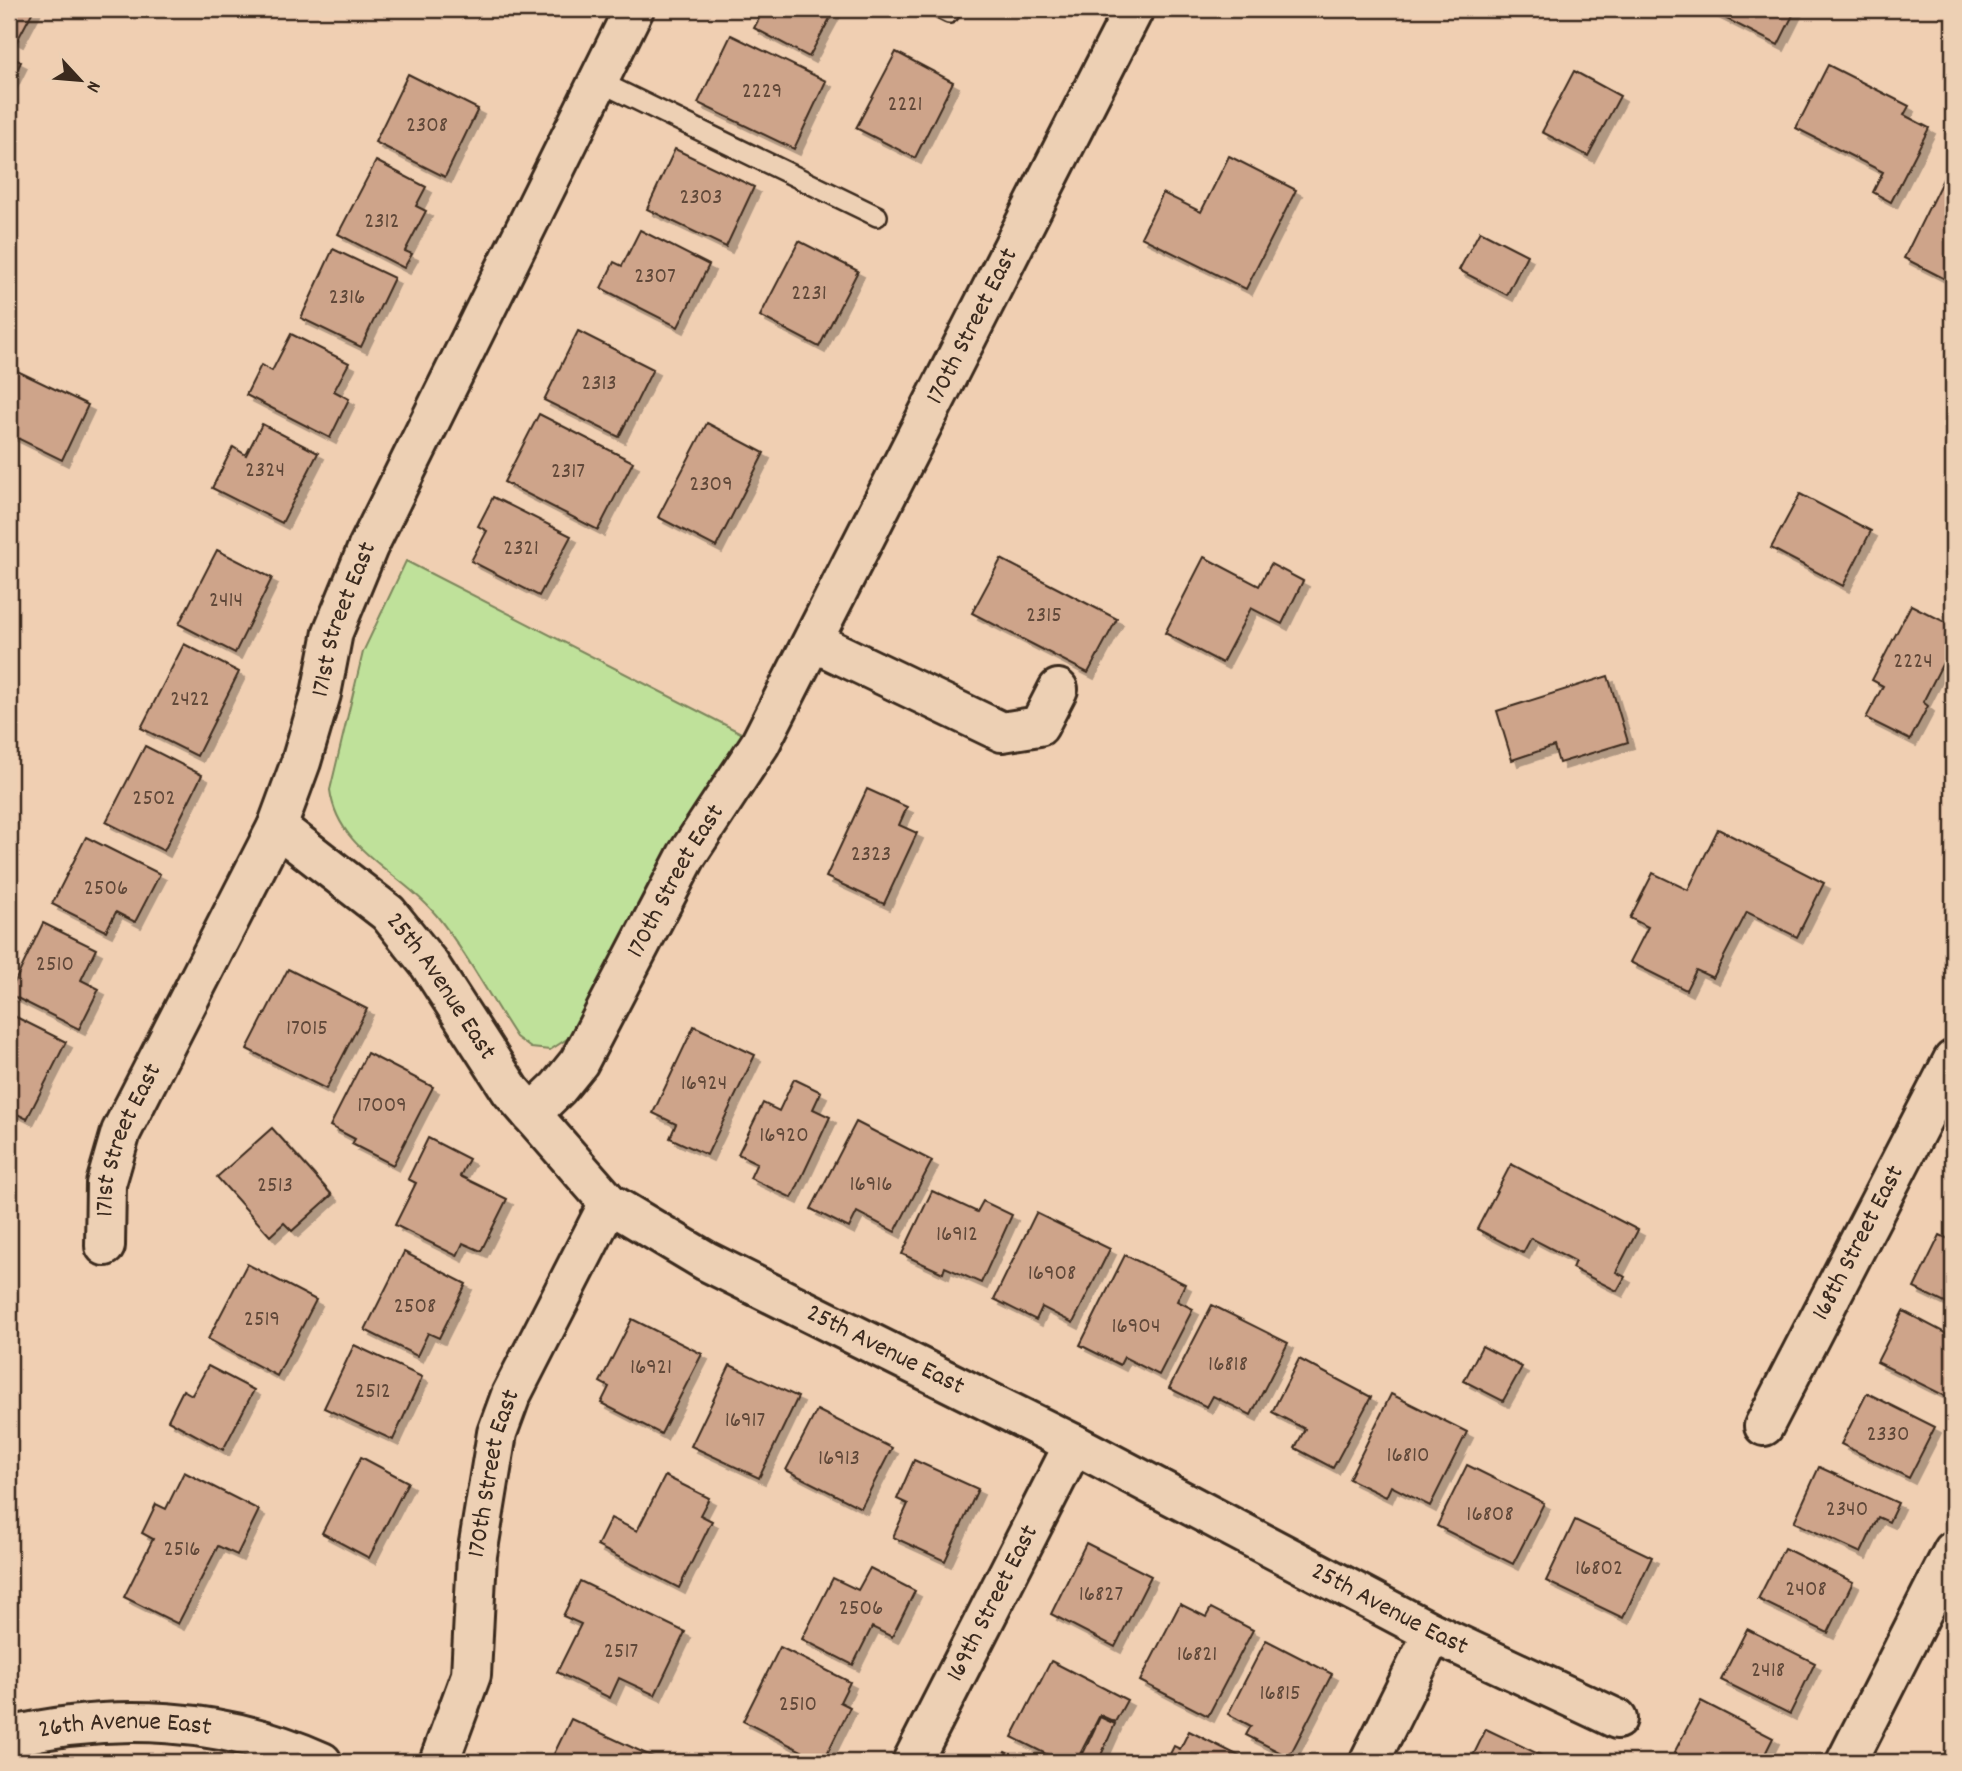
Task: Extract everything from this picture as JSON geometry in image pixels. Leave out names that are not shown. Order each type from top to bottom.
[{"type":"street","name":"171st Street East","points":[[105,1245],[106,1184],[121,1132],[277,827],[321,694],[333,632],[368,547],[634,9]]},
{"type":"street","name":"170th Street East","points":[[531,1114],[558,1088],[579,1062],[687,855],[760,744],[1134,9]]},
{"type":"street","points":[[814,642],[1002,732],[1039,726],[1058,689]]},
{"type":"street","name":"25th Avenue East","points":[[277,827],[388,913],[429,964],[511,1091],[609,1203],[706,1261],[1074,1444],[1433,1633],[1617,1719]]},
{"type":"street","name":"168th Street East","points":[[1764,1426],[1953,1060]]},
{"type":"street","name":"170th Street East","points":[[439,1762],[471,1675],[477,1555],[497,1433],[511,1395],[609,1203]]},
{"type":"street","name":"169th Street East","points":[[912,1762],[1074,1444]]},
{"type":"street","points":[[1846,1762],[1953,1551]]},
{"type":"street","points":[[1369,1762],[1433,1633]]},
{"type":"street","name":"26th Avenue East","points":[[9,1737],[79,1724],[190,1723],[285,1745],[322,1762]]},
{"type":"lane","points":[[598,81],[877,216]]},
{"type":"green space","points":[[406,561],[743,734],[669,847],[570,1037],[550,1050],[531,1048],[516,1037],[437,916],[358,845],[335,811],[330,790],[363,652]]},
{"type":"building","points":[[9,9],[34,9],[17,41],[9,37]]},
{"type":"building","points":[[764,9],[835,9],[809,57],[754,28]]},
{"type":"building","points":[[1707,9],[1796,9],[1778,45]]},
{"type":"building","points":[[731,35],[826,81],[794,149],[698,103]]},
{"type":"building","points":[[896,52],[953,82],[915,158],[856,128]]},
{"type":"building","points":[[9,56],[21,62],[9,86]]},
{"type":"building","points":[[1828,65],[1909,106],[1904,115],[1929,128],[1891,202],[1873,192],[1883,172],[1796,128]]},
{"type":"building","points":[[1574,71],[1620,96],[1588,156],[1542,132]]},
{"type":"building","points":[[408,74],[478,109],[445,177],[375,142]]},
{"type":"building","points":[[675,149],[754,187],[726,247],[647,209]]},
{"type":"building","points":[[1229,156],[1296,190],[1246,289],[1141,237],[1163,193],[1201,212]]},
{"type":"building","points":[[1953,159],[1953,283],[1904,258]]},
{"type":"building","points":[[376,161],[426,187],[416,206],[426,211],[405,251],[412,254],[404,268],[338,234]]},
{"type":"building","points":[[640,230],[709,265],[678,327],[601,288],[614,262],[622,266]]},
{"type":"building","points":[[1480,231],[1527,255],[1507,295],[1459,270]]},
{"type":"building","points":[[799,241],[858,271],[819,347],[760,316]]},
{"type":"building","points":[[333,249],[394,278],[361,347],[301,318]]},
{"type":"building","points":[[578,331],[653,369],[619,437],[544,400]]},
{"type":"building","points":[[291,334],[349,363],[334,391],[349,399],[330,438],[246,395],[261,365],[272,371]]},
{"type":"building","points":[[9,367],[88,405],[62,460],[9,434]]},
{"type":"building","points":[[539,414],[633,462],[598,530],[504,482]]},
{"type":"building","points":[[707,423],[764,453],[716,547],[658,517]]},
{"type":"building","points":[[262,424],[318,453],[282,523],[212,488],[233,447],[246,455]]},
{"type":"building","points":[[1800,494],[1871,531],[1843,586],[1771,548]]},
{"type":"building","points":[[493,497],[571,536],[539,596],[471,561],[487,531],[478,526]]},
{"type":"building","points":[[217,550],[272,578],[235,653],[179,624]]},
{"type":"building","points":[[1204,557],[1259,586],[1271,564],[1303,581],[1282,624],[1251,608],[1222,663],[1165,633]]},
{"type":"building","points":[[1001,559],[1117,619],[1088,673],[972,613]]},
{"type":"building","points":[[1911,605],[1953,626],[1953,643],[1923,702],[1928,706],[1910,740],[1866,718],[1883,686],[1872,680]]},
{"type":"building","points":[[184,644],[239,672],[197,756],[141,728]]},
{"type":"building","points":[[1608,676],[1628,742],[1559,763],[1554,746],[1512,760],[1497,711]]},
{"type":"building","points":[[145,746],[202,775],[164,851],[106,822]]},
{"type":"building","points":[[867,789],[907,807],[899,825],[917,833],[884,904],[826,877]]},
{"type":"building","points":[[1718,829],[1824,883],[1797,937],[1747,912],[1713,978],[1696,970],[1686,990],[1630,962],[1648,927],[1630,918],[1653,873],[1688,890]]},
{"type":"building","points":[[86,837],[160,874],[135,922],[116,912],[106,931],[52,904]]},
{"type":"building","points":[[43,923],[96,949],[81,980],[99,989],[79,1029],[9,994]]},
{"type":"building","points":[[288,969],[367,1009],[326,1089],[247,1049]]},
{"type":"building","points":[[10,1014],[66,1042],[27,1119],[9,1110]]},
{"type":"building","points":[[694,1026],[755,1055],[707,1155],[670,1138],[676,1124],[653,1113]]},
{"type":"building","points":[[367,1053],[433,1087],[393,1165],[352,1144],[355,1139],[330,1126]]},
{"type":"building","points":[[794,1079],[821,1092],[813,1109],[830,1117],[792,1198],[750,1178],[757,1163],[738,1154],[763,1103],[779,1111]]},
{"type":"building","points":[[856,1122],[932,1161],[895,1232],[857,1212],[849,1228],[811,1209]]},
{"type":"building","points":[[272,1128],[332,1195],[292,1231],[284,1223],[270,1236],[217,1177]]},
{"type":"building","points":[[428,1138],[469,1159],[460,1176],[507,1199],[481,1251],[463,1243],[457,1256],[395,1225],[416,1183],[408,1179]]},
{"type":"building","points":[[1511,1164],[1638,1230],[1616,1272],[1625,1277],[1617,1291],[1572,1268],[1575,1261],[1531,1238],[1523,1253],[1477,1229]]},
{"type":"building","points":[[932,1191],[977,1212],[983,1201],[1012,1215],[981,1283],[945,1267],[943,1273],[902,1254]]},
{"type":"building","points":[[1036,1213],[1110,1249],[1073,1323],[1042,1307],[1036,1320],[994,1299]]},
{"type":"building","points":[[1940,1235],[1953,1241],[1953,1307],[1914,1288]]},
{"type":"building","points":[[404,1252],[466,1284],[439,1338],[428,1333],[417,1356],[365,1330]]},
{"type":"building","points":[[1125,1255],[1185,1284],[1177,1301],[1193,1309],[1159,1375],[1124,1357],[1120,1365],[1080,1345]]},
{"type":"building","points":[[247,1264],[316,1300],[277,1376],[208,1339]]},
{"type":"building","points":[[1212,1305],[1288,1343],[1251,1415],[1213,1396],[1207,1407],[1169,1388]]},
{"type":"building","points":[[1903,1311],[1953,1337],[1953,1385],[1947,1397],[1877,1362]]},
{"type":"building","points":[[632,1319],[702,1354],[661,1434],[601,1403],[609,1387],[600,1382]]},
{"type":"building","points":[[354,1345],[422,1377],[393,1440],[324,1408]]},
{"type":"building","points":[[1482,1346],[1522,1367],[1503,1401],[1464,1381]]},
{"type":"building","points":[[1299,1359],[1371,1397],[1333,1468],[1295,1448],[1305,1429],[1272,1412]]},
{"type":"building","points":[[730,1365],[798,1397],[759,1478],[691,1446]]},
{"type":"building","points":[[208,1366],[254,1390],[223,1450],[168,1420],[183,1390],[192,1395]]},
{"type":"building","points":[[1867,1393],[1935,1427],[1909,1478],[1841,1444]]},
{"type":"building","points":[[1391,1394],[1467,1432],[1430,1506],[1391,1486],[1386,1497],[1349,1479]]},
{"type":"building","points":[[817,1410],[892,1448],[861,1508],[786,1470]]},
{"type":"building","points":[[361,1457],[408,1482],[369,1558],[322,1533]]},
{"type":"building","points":[[914,1460],[978,1489],[945,1561],[893,1537],[908,1504],[897,1499]]},
{"type":"building","points":[[1467,1465],[1544,1503],[1513,1564],[1437,1526]]},
{"type":"building","points":[[1819,1467],[1898,1503],[1889,1522],[1878,1517],[1861,1553],[1794,1522]]},
{"type":"building","points":[[184,1472],[259,1510],[237,1555],[218,1546],[178,1624],[124,1597],[153,1539],[142,1533],[156,1504],[166,1509]]},
{"type":"building","points":[[665,1476],[709,1498],[700,1515],[712,1521],[679,1588],[597,1546],[611,1518],[637,1531]]},
{"type":"building","points":[[1575,1520],[1652,1557],[1623,1618],[1546,1581]]},
{"type":"building","points":[[1086,1543],[1151,1576],[1115,1647],[1051,1614]]},
{"type":"building","points":[[1784,1548],[1853,1582],[1828,1633],[1758,1599]]},
{"type":"building","points":[[870,1568],[915,1591],[892,1637],[872,1627],[853,1665],[802,1639],[833,1578],[858,1590]]},
{"type":"building","points":[[580,1581],[685,1632],[655,1695],[619,1678],[610,1698],[557,1672],[581,1624],[563,1616]]},
{"type":"building","points":[[1180,1604],[1206,1617],[1211,1608],[1253,1630],[1208,1716],[1140,1681]]},
{"type":"building","points":[[1747,1629],[1815,1663],[1790,1714],[1721,1680]]},
{"type":"building","points":[[1266,1640],[1332,1674],[1289,1757],[1246,1735],[1251,1726],[1228,1714]]},
{"type":"building","points":[[780,1647],[850,1682],[840,1702],[850,1707],[823,1762],[743,1721]]},
{"type":"building","points":[[1051,1661],[1127,1700],[1115,1722],[1100,1715],[1076,1762],[1062,1762],[1012,1737]]},
{"type":"building","points":[[1701,1701],[1773,1738],[1761,1762],[1692,1762],[1674,1753]]},
{"type":"building","points":[[1100,1717],[1115,1724],[1098,1762],[1090,1762],[1081,1758]]},
{"type":"building","points":[[571,1719],[653,1757],[651,1762],[550,1762]]},
{"type":"building","points":[[1486,1729],[1555,1762],[1470,1762]]},
{"type":"building","points":[[1189,1731],[1251,1762],[1166,1762],[1174,1746],[1180,1749]]},
{"type":"building","points":[[1005,1752],[1024,1762],[1000,1762]]}]
